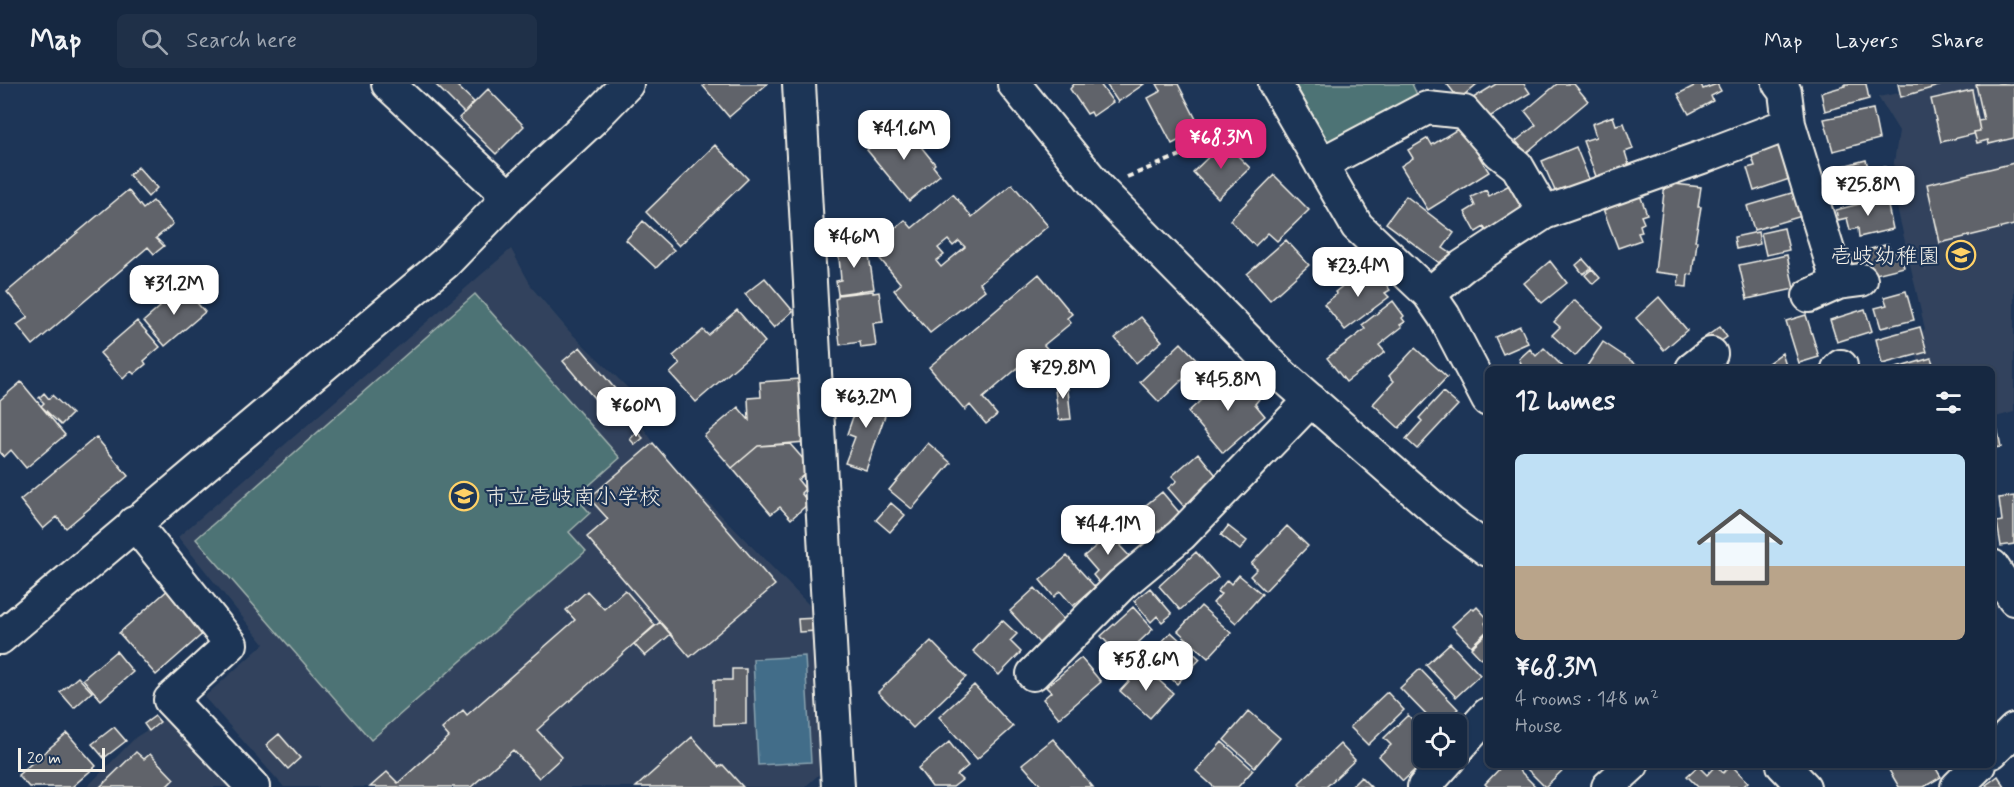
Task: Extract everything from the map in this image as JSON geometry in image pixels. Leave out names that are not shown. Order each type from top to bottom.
[{"type":"street","points":[[388,84],[509,198]]},
{"type":"street","points":[[0,638],[445,263],[627,84]]},
{"type":"street","points":[[799,84],[837,786]]},
{"type":"street","points":[[1014,84],[1099,189],[1282,375],[1451,523],[1485,548]]},
{"type":"street","points":[[1275,84],[1357,226],[1429,294],[1444,316],[1485,394]]},
{"type":"street","points":[[1786,87],[1789,124],[1850,282],[1809,296]]},
{"type":"street","points":[[1321,164],[1427,108],[1464,112],[1499,152],[1517,166],[1544,213]]},
{"type":"street","points":[[1429,294],[1463,266],[1544,213],[1789,124]]},
{"type":"street","points":[[1033,674],[1122,584],[1181,535],[1311,400]]},
{"type":"street","points":[[134,523],[231,644],[170,700],[253,787]]},
{"type":"street","points":[[1995,570],[2014,599]]},
{"type":"street","points":[[1467,738],[1485,717]]},
{"type":"street","points":[[1995,749],[2014,730]]},
{"type":"street","points":[[1424,787],[1441,768]]},
{"type":"street","points":[[1608,787],[1629,768]]},
{"type":"street","points":[[1786,768],[1804,787]]},
{"type":"street","points":[[1957,787],[1976,768]]},
{"type":"path","points":[[1099,189],[1290,111]]},
{"type":"shaded area","name":"壱岐幼稚園","points":[[1945,84],[2014,84],[2014,412],[1995,417],[1995,366],[1920,366],[1911,339],[1925,329],[1891,181],[1899,131],[1878,97]]},
{"type":"shaded area","name":"市立壱岐南小学校","points":[[511,249],[533,289],[569,331],[630,390],[642,426],[663,456],[812,608],[826,768],[805,787],[284,787],[204,697],[264,644],[178,537]]},
{"type":"shaded area","points":[[805,656],[811,762],[758,765],[753,659]]},
{"type":"shaded area","points":[[168,717],[236,787],[87,787],[136,737]]},
{"type":"green space","points":[[1295,84],[1412,84],[1421,103],[1333,150]]},
{"type":"green space","points":[[475,294],[620,458],[576,497],[590,513],[569,532],[586,551],[371,740],[196,539]]},
{"type":"building","points":[[435,84],[455,84],[474,102],[464,113]]},
{"type":"building","points":[[705,84],[767,84],[729,117],[703,86]]},
{"type":"building","points":[[1074,84],[1100,84],[1113,102],[1093,116],[1091,112],[1087,114],[1070,89]]},
{"type":"building","points":[[1106,84],[1144,84],[1118,102]]},
{"type":"building","points":[[1157,84],[1178,84],[1201,129],[1172,144],[1148,98],[1161,91]]},
{"type":"building","points":[[1447,84],[1477,84],[1459,99]]},
{"type":"building","points":[[1496,84],[1524,84],[1530,93],[1486,119],[1473,98]]},
{"type":"building","points":[[1557,84],[1574,84],[1588,101],[1526,153],[1516,141],[1536,125],[1525,111]]},
{"type":"building","points":[[1701,84],[1703,89],[1717,84],[1721,91],[1711,96],[1713,101],[1689,114],[1678,94]]},
{"type":"building","points":[[1845,84],[1866,84],[1869,99],[1825,111],[1821,93],[1845,86]]},
{"type":"building","points":[[1898,84],[1942,84],[1942,85],[1901,97]]},
{"type":"building","points":[[2014,84],[2014,138],[1989,144],[1988,140],[1977,143],[1974,132],[1980,131],[1978,121],[1984,120],[1976,85]]},
{"type":"building","points":[[488,89],[524,126],[496,154],[459,118]]},
{"type":"building","points":[[1972,90],[1980,131],[1941,142],[1931,99]]},
{"type":"building","points":[[1873,109],[1879,139],[1833,151],[1824,119]]},
{"type":"building","points":[[1613,116],[1616,125],[1624,123],[1633,149],[1625,152],[1630,168],[1597,179],[1583,141],[1596,137],[1592,124]]},
{"type":"building","points":[[901,122],[935,164],[933,166],[940,175],[909,201],[867,150]]},
{"type":"building","points":[[1461,127],[1489,172],[1428,210],[1401,166],[1413,158],[1408,150],[1428,138],[1432,145]]},
{"type":"building","points":[[1224,142],[1250,168],[1218,198],[1193,172]]},
{"type":"building","points":[[1787,142],[1798,176],[1754,191],[1747,168],[1755,166],[1751,154]]},
{"type":"building","points":[[715,145],[748,179],[679,246],[646,212]]},
{"type":"building","points":[[1576,147],[1589,179],[1556,193],[1542,161]]},
{"type":"building","points":[[1866,160],[1869,171],[1885,167],[1888,182],[1837,195],[1831,169]]},
{"type":"building","points":[[2014,163],[2014,225],[1940,243],[1927,184]]},
{"type":"building","points":[[138,167],[157,188],[148,197],[129,175]]},
{"type":"building","points":[[1274,175],[1309,210],[1277,241],[1268,233],[1255,246],[1230,220]]},
{"type":"building","points":[[1515,182],[1533,214],[1490,238],[1484,227],[1476,232],[1465,212],[1475,206],[1471,197],[1486,190],[1489,196]]},
{"type":"building","points":[[1665,183],[1701,187],[1695,259],[1692,275],[1688,274],[1687,287],[1678,286],[1679,275],[1655,272]]},
{"type":"building","points":[[1012,184],[1048,226],[980,283],[985,290],[930,333],[894,290],[901,284],[871,248],[905,220],[912,228],[953,194],[972,217]],"holes":[[[948,240],[953,246],[959,241],[965,247],[941,267],[936,261],[944,255],[938,248]]]},
{"type":"building","points":[[128,190],[143,209],[153,201],[173,224],[156,238],[164,246],[154,254],[148,247],[33,345],[17,325],[28,317],[7,292]]},
{"type":"building","points":[[1795,192],[1802,216],[1754,230],[1747,206]]},
{"type":"building","points":[[1640,195],[1647,214],[1641,216],[1644,223],[1640,225],[1642,232],[1638,233],[1641,240],[1618,248],[1603,209]]},
{"type":"building","points":[[1406,196],[1454,233],[1443,248],[1455,256],[1446,268],[1386,223]]},
{"type":"building","points":[[1886,197],[1893,229],[1859,237],[1858,228],[1850,230],[1847,218],[1838,220],[1836,210]]},
{"type":"building","points":[[643,221],[674,250],[656,268],[626,240]]},
{"type":"building","points":[[1784,228],[1789,250],[1766,255],[1761,233]]},
{"type":"building","points":[[1758,232],[1760,244],[1736,249],[1734,237]]},
{"type":"building","points":[[1286,240],[1309,265],[1270,300],[1247,274]]},
{"type":"building","points":[[863,243],[864,249],[868,249],[874,289],[838,294],[836,281],[841,280],[838,246]]},
{"type":"building","points":[[1888,244],[1891,253],[1899,250],[1904,267],[1860,278],[1853,267],[1850,255]]},
{"type":"building","points":[[1787,255],[1794,289],[1747,299],[1739,265]]},
{"type":"building","points":[[1583,259],[1591,268],[1583,274],[1576,265]]},
{"type":"building","points":[[1550,261],[1567,283],[1542,303],[1524,283]]},
{"type":"building","points":[[1374,268],[1390,290],[1385,293],[1389,297],[1345,330],[1324,304],[1355,276],[1357,279]]},
{"type":"building","points":[[1592,269],[1600,278],[1593,284],[1585,275]]},
{"type":"building","points":[[1039,274],[1072,314],[1067,318],[1071,323],[1044,345],[1060,363],[1035,384],[1020,366],[983,398],[997,415],[986,424],[970,405],[965,410],[929,367]]},
{"type":"building","points":[[765,278],[793,311],[774,328],[745,294]]},
{"type":"building","points":[[183,287],[205,312],[165,346],[144,321],[160,307],[158,305],[164,300],[166,302]]},
{"type":"building","points":[[873,291],[873,293],[879,292],[883,322],[873,323],[876,346],[861,348],[860,342],[840,345],[835,299],[838,295]]},
{"type":"building","points":[[1906,291],[1914,320],[1881,328],[1875,308],[1887,305],[1884,297]]},
{"type":"building","points":[[1659,297],[1687,330],[1664,350],[1636,318]]},
{"type":"building","points":[[1574,300],[1602,326],[1575,356],[1552,335],[1560,327],[1554,322]]},
{"type":"building","points":[[1393,301],[1404,316],[1402,318],[1405,322],[1379,345],[1385,352],[1346,382],[1327,358],[1365,329],[1362,325]]},
{"type":"building","points":[[1865,309],[1872,331],[1837,342],[1830,320]]},
{"type":"building","points":[[737,310],[765,342],[696,402],[670,373],[680,364],[673,356],[703,330],[708,335]]},
{"type":"building","points":[[1806,315],[1819,357],[1799,363],[1786,321]]},
{"type":"building","points":[[1141,317],[1162,341],[1136,363],[1115,338]]},
{"type":"building","points":[[137,321],[160,347],[144,361],[146,364],[134,374],[131,371],[123,379],[100,353]]},
{"type":"building","points":[[1520,326],[1528,343],[1503,354],[1495,337]]},
{"type":"building","points":[[1720,327],[1727,337],[1711,348],[1704,338]]},
{"type":"building","points":[[1920,327],[1927,352],[1882,364],[1876,339]]},
{"type":"building","points":[[1603,342],[1639,366],[1587,366]]},
{"type":"building","points":[[1181,343],[1200,363],[1159,402],[1140,382]]},
{"type":"building","points":[[580,347],[615,389],[599,404],[563,361]]},
{"type":"building","points":[[1415,348],[1447,377],[1399,428],[1373,404],[1394,381],[1389,376]]},
{"type":"building","points":[[1544,348],[1562,366],[1518,366],[1521,363],[1519,359],[1530,349],[1536,356]]},
{"type":"building","points":[[1782,353],[1786,366],[1764,366]]},
{"type":"building","points":[[1931,358],[1934,366],[1903,366]]},
{"type":"building","points":[[1234,370],[1259,399],[1255,404],[1265,416],[1223,453],[1188,412]]},
{"type":"building","points":[[800,379],[805,442],[758,446],[732,468],[704,436],[738,407],[749,420],[748,398],[761,397],[760,382]]},
{"type":"building","points":[[1067,381],[1071,419],[1059,420],[1054,382]]},
{"type":"building","points":[[21,382],[65,435],[26,468],[11,450],[4,457],[0,452],[0,400]]},
{"type":"building","points":[[862,391],[890,401],[866,470],[845,463],[855,437],[847,434]]},
{"type":"building","points":[[1443,392],[1458,405],[1417,449],[1406,439],[1422,421],[1419,418]]},
{"type":"building","points":[[44,393],[49,399],[52,395],[72,414],[61,425],[41,406],[44,403],[39,398]]},
{"type":"building","points":[[628,410],[633,421],[628,423],[623,412]]},
{"type":"building","points":[[1995,422],[1996,422],[2001,447],[1995,448]]},
{"type":"building","points":[[637,432],[643,438],[635,445],[630,439]]},
{"type":"building","points":[[96,437],[128,476],[66,528],[57,517],[43,529],[20,500]]},
{"type":"building","points":[[653,443],[775,585],[690,657],[587,537],[608,519],[589,498]]},
{"type":"building","points":[[928,443],[951,463],[912,509],[889,490]]},
{"type":"building","points":[[790,444],[811,468],[798,480],[805,489],[801,493],[809,503],[791,519],[780,507],[771,514],[732,468],[758,446]]},
{"type":"building","points":[[1198,453],[1220,480],[1186,509],[1168,488],[1177,481],[1172,476]]},
{"type":"building","points":[[1162,492],[1183,517],[1146,547],[1125,522]]},
{"type":"building","points":[[2014,496],[2014,544],[2001,546],[1997,522],[2002,521],[1999,498]]},
{"type":"building","points":[[891,503],[905,515],[890,532],[876,520]]},
{"type":"building","points":[[1112,525],[1126,542],[1120,546],[1132,559],[1102,586],[1093,575],[1097,571],[1084,556],[1100,543],[1096,538]]},
{"type":"building","points":[[1228,526],[1247,541],[1240,550],[1221,535]]},
{"type":"building","points":[[1287,526],[1308,546],[1265,591],[1250,576],[1257,569],[1251,564]]},
{"type":"building","points":[[1196,552],[1218,577],[1180,610],[1159,586]]},
{"type":"building","points":[[1067,556],[1095,587],[1073,606],[1060,591],[1054,597],[1040,580]]},
{"type":"building","points":[[1239,575],[1262,594],[1236,623],[1213,603],[1221,594],[1217,592],[1227,580],[1231,584]]},
{"type":"building","points":[[170,588],[207,630],[156,675],[119,633]]},
{"type":"building","points":[[1035,588],[1064,620],[1039,643],[1010,611]]},
{"type":"building","points":[[1150,588],[1172,614],[1162,622],[1157,616],[1151,622],[1134,601]]},
{"type":"building","points":[[625,590],[655,625],[537,730],[562,757],[539,778],[513,750],[471,787],[370,787],[387,772],[398,783],[449,737],[442,729],[463,710],[467,715],[575,620],[566,610],[587,591],[604,609]]},
{"type":"building","points":[[1201,606],[1231,633],[1208,658],[1178,631]]},
{"type":"building","points":[[1133,607],[1153,629],[1111,668],[1102,658],[1112,648],[1101,636]]},
{"type":"building","points":[[1477,607],[1485,616],[1485,633],[1471,646],[1452,626],[1472,608],[1474,610]]},
{"type":"building","points":[[817,618],[817,631],[799,632],[798,619]]},
{"type":"building","points":[[1002,620],[1017,634],[1010,641],[1021,652],[999,675],[973,651]]},
{"type":"building","points":[[660,622],[671,634],[645,656],[634,644]]},
{"type":"building","points":[[1171,632],[1200,659],[1177,684],[1148,657]]},
{"type":"building","points":[[1485,635],[1485,656],[1481,659],[1471,648]]},
{"type":"building","points":[[931,641],[966,677],[913,728],[878,692]]},
{"type":"building","points":[[1450,643],[1480,675],[1456,697],[1426,665]]},
{"type":"building","points":[[116,651],[133,672],[101,700],[83,679]]},
{"type":"building","points":[[1081,658],[1101,682],[1059,718],[1043,699],[1051,692],[1046,687]]},
{"type":"building","points":[[1143,666],[1173,693],[1150,718],[1120,691]]},
{"type":"building","points":[[732,669],[746,669],[746,724],[714,725],[714,680],[732,680]]},
{"type":"building","points":[[1420,669],[1458,709],[1452,714],[1425,714],[1400,688]]},
{"type":"building","points":[[78,677],[92,692],[74,708],[60,692]]},
{"type":"building","points":[[974,685],[1013,727],[977,759],[939,717]]},
{"type":"building","points":[[1387,692],[1404,710],[1368,745],[1350,727]]},
{"type":"building","points":[[1249,711],[1280,738],[1255,767],[1224,740]]},
{"type":"building","points":[[1408,715],[1413,720],[1413,768],[1417,768],[1403,781],[1379,756],[1391,745],[1384,738]]},
{"type":"building","points":[[155,716],[160,722],[149,731],[144,724]]},
{"type":"building","points":[[114,727],[126,741],[104,758],[92,744]]},
{"type":"building","points":[[67,733],[96,766],[72,787],[29,787],[18,775]]},
{"type":"building","points":[[279,734],[300,758],[288,769],[266,745]]},
{"type":"building","points":[[692,737],[719,767],[723,765],[743,787],[636,787]]},
{"type":"building","points":[[1053,739],[1093,787],[1042,787],[1022,764]]},
{"type":"building","points":[[949,742],[968,766],[957,775],[962,780],[953,787],[932,787],[918,768]]},
{"type":"building","points":[[1222,742],[1253,770],[1238,787],[1214,787],[1196,771]]},
{"type":"building","points":[[1340,744],[1355,760],[1326,787],[1302,787],[1299,783]]},
{"type":"building","points":[[136,752],[144,759],[150,754],[174,779],[166,787],[100,787]]},
{"type":"building","points":[[1500,768],[1517,768],[1536,787],[1488,787],[1485,784]]},
{"type":"building","points":[[1526,768],[1565,768],[1545,787]]},
{"type":"building","points":[[1696,768],[1700,768],[1707,775],[1713,768],[1719,768],[1723,773],[1728,768],[1734,768],[1748,782],[1743,787],[1698,787],[1687,776]]},
{"type":"building","points":[[1888,768],[1936,768],[1941,777],[1924,787],[1899,787]]},
{"type":"building","points":[[1998,776],[2005,787],[1986,785]]},
{"type":"building","points":[[1361,777],[1371,787],[1351,787]]},
{"type":"place","name":"壱岐幼稚園","points":[[1961,255]]},
{"type":"place","name":"市立壱岐南小学校","points":[[464,496]]}]
